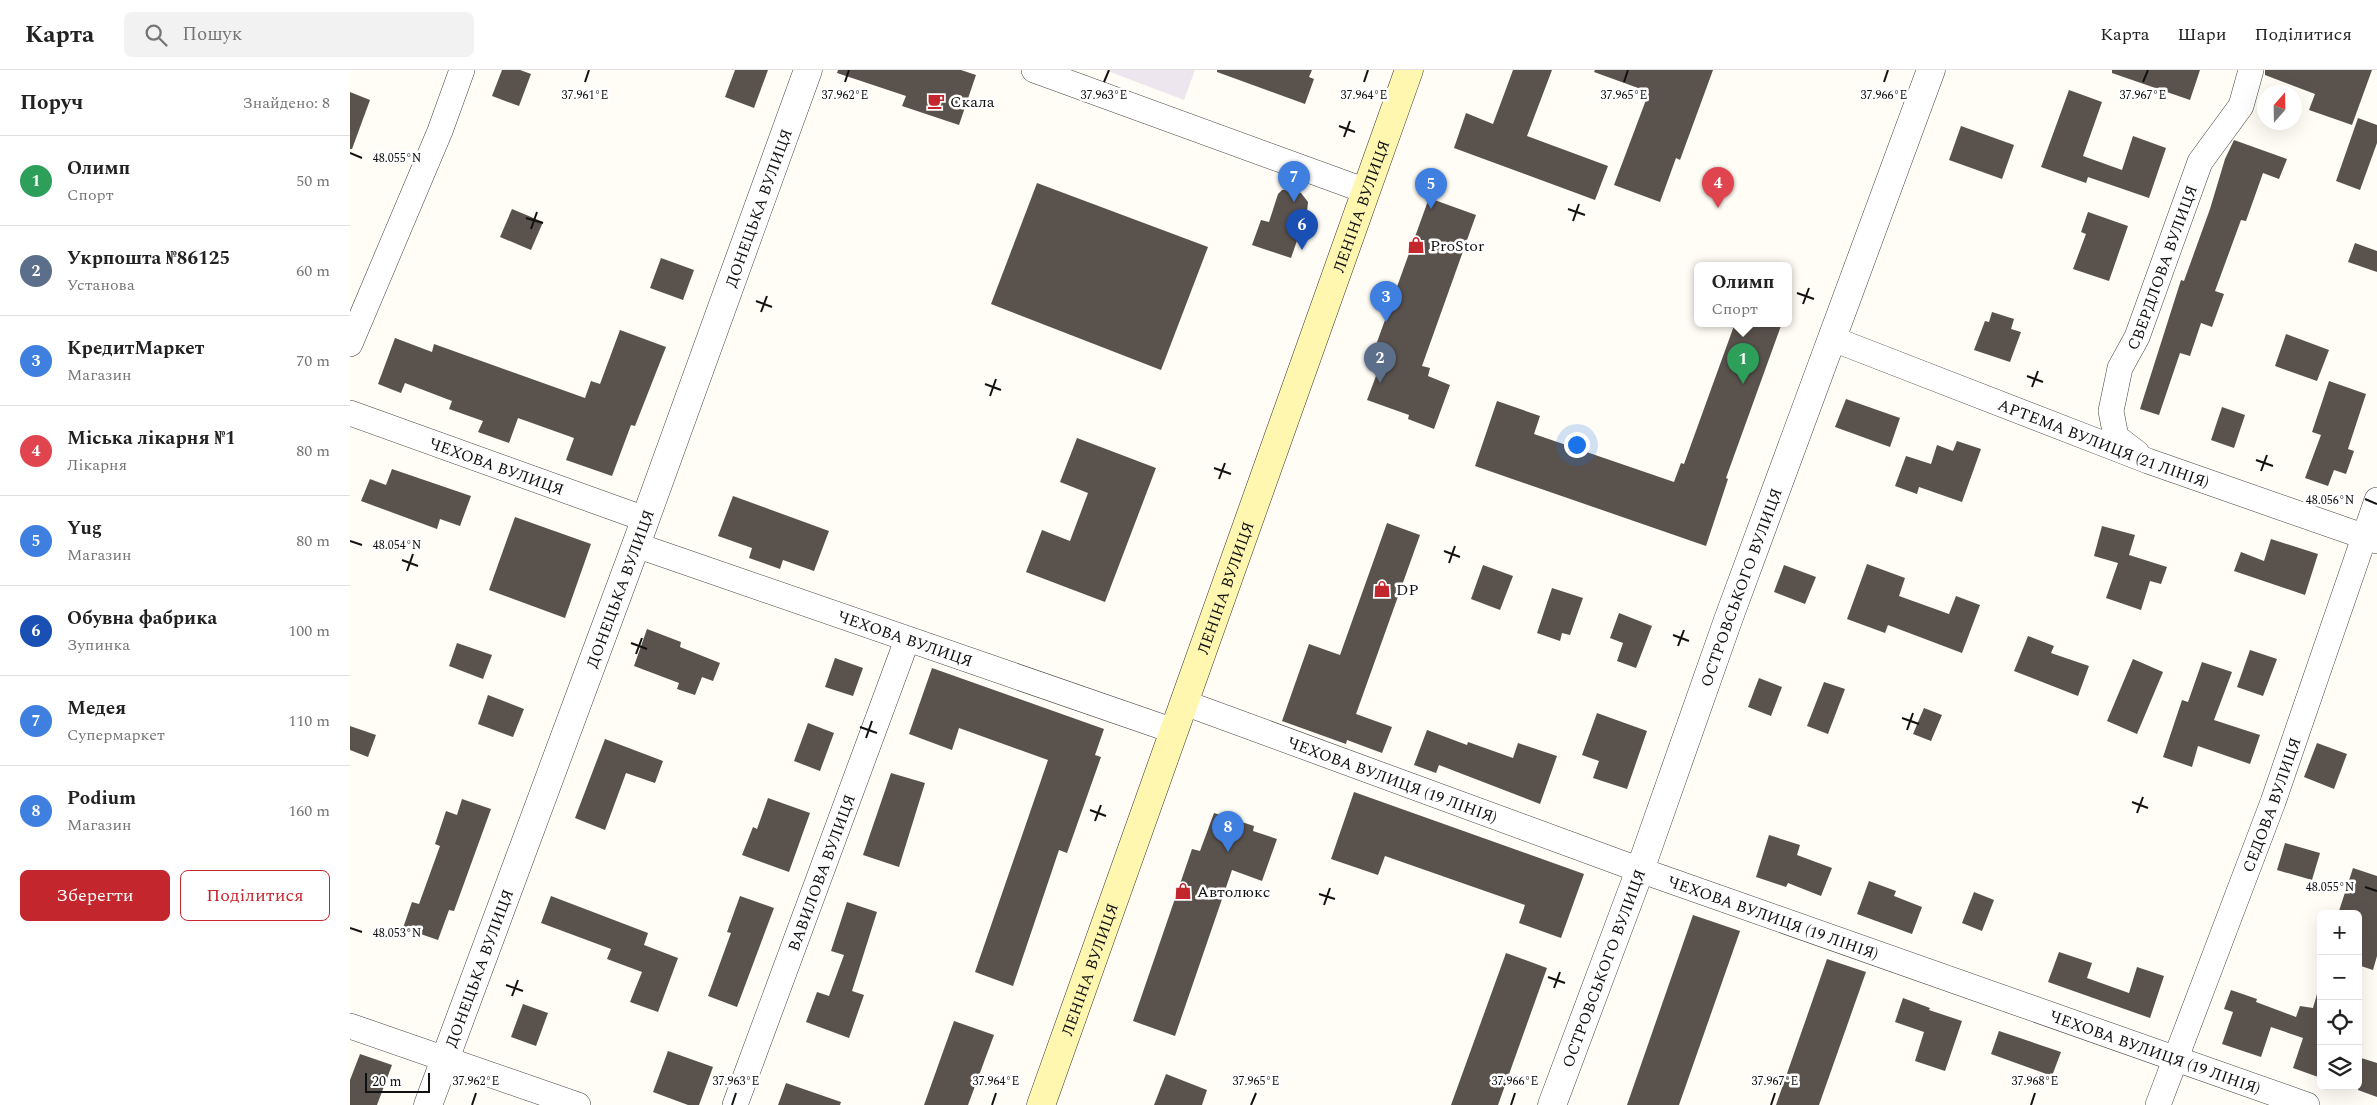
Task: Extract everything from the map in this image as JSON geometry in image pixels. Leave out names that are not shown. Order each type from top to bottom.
[{"type":"main road","name":"ЛЕНІНА ВУЛИЦЯ","points":[[1041,1105],[1409,70]]},
{"type":"street","points":[[350,344],[440,131],[462,70]]},
{"type":"street","name":"ДОНЕЦЬКА ВУЛИЦЯ","points":[[428,1105],[636,544],[808,70]]},
{"type":"street","points":[[1034,70],[1366,190]]},
{"type":"street","name":"ОСТРОВСЬКОГО ВУЛИЦЯ","points":[[1552,1105],[1640,870],[1728,620],[1931,70]]},
{"type":"street","name":"СВЕРДЛОВА ВУЛИЦЯ","points":[[2148,461],[2116,438],[2111,411],[2120,368],[2137,337],[2200,162],[2241,106],[2251,70]]},
{"type":"street","name":"АРТЕМА ВУЛИЦЯ (21 ЛIНIЯ)","points":[[1832,339],[2148,461],[2371,539]]},
{"type":"street","name":"ЧЕХОВА ВУЛИЦЯ","points":[[350,413],[645,519]]},
{"type":"street","name":"СЕДОВА ВУЛИЦЯ","points":[[2158,1105],[2371,539],[2377,500]]},
{"type":"street","name":"ЧЕХОВА ВУЛИЦЯ","points":[[636,544],[907,640],[1174,731]]},
{"type":"street","name":"ВАВИЛОВА ВУЛИЦЯ","points":[[736,1105],[907,640]]},
{"type":"street","name":"ЧЕХОВА ВУЛИЦЯ (19 ЛIНIЯ)","points":[[1185,703],[1640,870],[2307,1105]]},
{"type":"street","points":[[350,1026],[578,1105]]},
{"type":"shaded area","points":[[1105,70],[1195,70],[1184,100]]},
{"type":"building","points":[[502,70],[520,70],[531,74],[519,106],[492,96]]},
{"type":"building","points":[[735,70],[768,70],[754,108],[725,97]]},
{"type":"building","name":"Скала","points":[[838,70],[961,70],[976,75],[959,125],[902,106],[906,96],[837,73]]},
{"type":"building","points":[[1217,70],[1312,70],[1309,77],[1314,79],[1305,104],[1217,72]]},
{"type":"building","points":[[1513,70],[1552,70],[1527,136],[1608,166],[1595,200],[1454,148],[1466,113],[1493,124]]},
{"type":"building","points":[[1595,70],[1713,70],[1680,160],[1676,158],[1660,202],[1614,185],[1649,92],[1594,72]]},
{"type":"building","points":[[2112,70],[2200,70],[2190,100],[2112,73]]},
{"type":"building","points":[[2265,70],[2372,70],[2352,125],[2309,110],[2315,94],[2302,89],[2302,85],[2291,85],[2265,75]]},
{"type":"building","points":[[2069,90],[2102,102],[2083,156],[2122,170],[2133,136],[2166,148],[2149,198],[2088,177],[2086,183],[2041,167]]},
{"type":"building","points":[[350,92],[370,100],[352,149],[350,149]]},
{"type":"building","points":[[2358,118],[2377,125],[2377,143],[2360,190],[2336,181]]},
{"type":"building","points":[[1961,126],[2014,145],[2002,179],[1949,160]]},
{"type":"building","points":[[2234,140],[2287,159],[2279,179],[2263,173],[2246,221],[2241,220],[2215,291],[2224,294],[2212,327],[2201,323],[2190,356],[2180,353],[2159,415],[2140,409],[2181,280],[2184,281],[2210,209],[2225,159]]},
{"type":"building","points":[[1037,183],[1208,247],[1161,370],[991,304]]},
{"type":"building","points":[[1288,189],[1301,193],[1308,202],[1307,212],[1291,258],[1252,245],[1261,220],[1269,222],[1278,194],[1282,190]]},
{"type":"building","points":[[1429,198],[1476,215],[1422,366],[1430,368],[1428,376],[1450,385],[1434,429],[1408,419],[1409,415],[1367,400],[1382,360],[1372,356]]},
{"type":"building","points":[[512,209],[543,222],[531,250],[500,237]]},
{"type":"building","points":[[2088,212],[2128,226],[2109,281],[2073,269],[2086,234],[2081,232]]},
{"type":"building","points":[[2355,243],[2377,251],[2377,272],[2348,262]]},
{"type":"building","points":[[661,258],[694,270],[683,300],[650,288]]},
{"type":"building","points":[[1992,312],[2014,319],[2011,329],[2021,332],[2010,362],[1974,350],[1985,321],[1989,322]]},
{"type":"building","points":[[1734,327],[1781,327],[1726,478],[1728,479],[1706,546],[1475,466],[1497,401],[1540,416],[1534,434],[1674,482],[1681,463],[1684,464]]},
{"type":"building","points":[[620,330],[666,347],[635,426],[631,425],[612,476],[566,460],[574,438],[518,418],[509,443],[478,432],[483,421],[449,409],[452,401],[405,383],[401,393],[378,384],[395,338],[432,352],[434,344],[585,398],[591,381],[600,384]]},
{"type":"building","points":[[2286,334],[2329,350],[2317,381],[2275,366]]},
{"type":"building","points":[[2329,381],[2366,394],[2348,449],[2354,451],[2346,474],[2334,470],[2328,486],[2305,478],[2321,435],[2312,432]]},
{"type":"building","points":[[1846,399],[1900,418],[1890,447],[1835,427]]},
{"type":"building","points":[[2222,407],[2245,415],[2234,448],[2211,440]]},
{"type":"building","points":[[1077,438],[1156,468],[1105,602],[1026,572],[1042,530],[1070,541],[1088,493],[1060,482]]},
{"type":"building","points":[[1957,441],[1981,449],[1962,502],[1919,487],[1917,494],[1895,486],[1906,456],[1931,464],[1937,445],[1953,451]]},
{"type":"building","points":[[392,469],[471,496],[460,526],[440,519],[437,529],[361,501],[370,479],[386,485]]},
{"type":"building","points":[[733,496],[829,531],[814,571],[783,560],[780,569],[749,558],[752,548],[718,536]]},
{"type":"building","points":[[515,517],[591,544],[565,618],[489,590]]},
{"type":"building","name":"DP","points":[[1387,523],[1420,535],[1356,714],[1392,727],[1382,753],[1347,740],[1346,744],[1282,721],[1309,644],[1340,655]]},
{"type":"building","points":[[2102,526],[2135,535],[2129,555],[2167,567],[2161,584],[2150,581],[2141,610],[2106,598],[2118,563],[2094,556]]},
{"type":"building","points":[[2271,539],[2318,554],[2305,595],[2234,571],[2241,552],[2264,561]]},
{"type":"building","points":[[1867,564],[1905,578],[1899,596],[1949,614],[1956,596],[1980,605],[1962,653],[1888,625],[1885,633],[1847,619]]},
{"type":"building","points":[[1483,565],[1513,576],[1500,610],[1471,599]]},
{"type":"building","points":[[1784,565],[1816,577],[1805,604],[1774,592]]},
{"type":"building","points":[[1552,588],[1583,598],[1570,635],[1562,633],[1560,641],[1537,633]]},
{"type":"building","points":[[1619,613],[1652,626],[1636,668],[1617,661],[1623,643],[1610,638]]},
{"type":"building","points":[[647,629],[681,642],[680,647],[720,663],[713,681],[702,677],[695,695],[677,689],[679,683],[634,666]]},
{"type":"building","points":[[2028,636],[2054,646],[2051,653],[2089,666],[2078,696],[2014,671]]},
{"type":"building","points":[[457,643],[492,655],[483,679],[449,666]]},
{"type":"building","points":[[2250,650],[2277,659],[2263,696],[2237,687]]},
{"type":"building","points":[[835,658],[863,668],[853,696],[825,687]]},
{"type":"building","points":[[2133,659],[2163,672],[2137,734],[2107,721]]},
{"type":"building","points":[[2202,662],[2232,672],[2214,720],[2260,735],[2250,764],[2198,746],[2192,767],[2163,757],[2182,700],[2188,702]]},
{"type":"building","points":[[932,668],[1104,729],[1095,755],[1101,757],[1067,853],[1059,850],[1013,986],[975,972],[1048,760],[959,728],[952,750],[909,734]]},
{"type":"building","points":[[1759,678],[1782,687],[1771,716],[1748,707]]},
{"type":"building","points":[[1824,682],[1845,689],[1828,734],[1807,726]]},
{"type":"building","points":[[488,695],[524,709],[513,737],[478,724]]},
{"type":"building","points":[[1924,708],[1942,715],[1931,741],[1913,734]]},
{"type":"building","points":[[1597,713],[1647,731],[1627,789],[1593,778],[1599,761],[1582,755]]},
{"type":"building","points":[[808,723],[834,733],[820,771],[794,761]]},
{"type":"building","points":[[350,726],[376,735],[368,757],[350,750]]},
{"type":"building","points":[[1427,730],[1467,745],[1468,742],[1513,758],[1518,743],[1557,756],[1540,804],[1439,765],[1436,773],[1414,765]]},
{"type":"building","points":[[605,739],[663,761],[655,783],[626,773],[605,830],[575,818]]},
{"type":"building","points":[[2317,743],[2347,754],[2334,789],[2304,777]]},
{"type":"building","points":[[891,773],[925,783],[899,867],[863,855]]},
{"type":"building","points":[[1354,792],[1584,874],[1561,938],[1519,923],[1525,905],[1385,856],[1378,875],[1331,859]]},
{"type":"building","points":[[768,798],[810,813],[789,872],[742,855],[753,827],[757,829]]},
{"type":"building","points":[[462,799],[491,809],[454,911],[449,910],[438,940],[403,928],[412,902],[419,904],[440,846],[435,844],[446,811],[457,815]]},
{"type":"building","points":[[1214,813],[1254,826],[1253,831],[1277,839],[1262,881],[1232,870],[1175,1036],[1133,1021],[1192,849],[1200,851]]},
{"type":"building","points":[[1769,835],[1800,845],[1797,855],[1832,868],[1821,896],[1788,883],[1786,887],[1756,877]]},
{"type":"building","points":[[2285,843],[2320,853],[2312,880],[2277,870]]},
{"type":"building","points":[[2353,868],[2377,876],[2377,956],[2373,970],[2362,966],[2362,910],[2339,910]]},
{"type":"building","points":[[1869,881],[1896,891],[1894,896],[1922,907],[1912,934],[1857,914]]},
{"type":"building","points":[[1974,892],[1994,900],[1982,931],[1962,923]]},
{"type":"building","points":[[551,896],[648,933],[644,945],[678,958],[658,1012],[630,1002],[642,972],[607,959],[611,949],[541,923]]},
{"type":"building","points":[[740,896],[774,908],[737,1007],[708,996],[731,933],[727,932]]},
{"type":"building","points":[[847,902],[877,912],[852,991],[864,995],[849,1038],[806,1022],[817,992],[829,996],[844,955],[831,951]]},
{"type":"building","points":[[1693,915],[1740,931],[1679,1105],[1627,1105]]},
{"type":"building","points":[[2059,952],[2092,963],[2087,978],[2129,993],[2137,967],[2164,976],[2150,1018],[2048,982]]},
{"type":"building","points":[[1506,953],[1547,968],[1498,1105],[1451,1105]]},
{"type":"building","points":[[1827,959],[1866,972],[1819,1105],[1776,1105]]},
{"type":"building","points":[[2231,990],[2257,999],[2256,1002],[2296,1017],[2300,1006],[2313,1008],[2317,994],[2317,1077],[2293,1068],[2303,1038],[2271,1027],[2261,1057],[2222,1044],[2233,1012],[2224,1009]]},
{"type":"building","points":[[1903,998],[1930,1008],[1929,1010],[1962,1021],[1945,1071],[1915,1061],[1924,1032],[1895,1022]]},
{"type":"building","points":[[523,1004],[548,1013],[536,1046],[511,1037]]},
{"type":"building","points":[[954,1021],[994,1035],[968,1105],[924,1105]]},
{"type":"building","points":[[1999,1031],[2061,1052],[2052,1076],[1991,1054]]},
{"type":"building","points":[[668,1051],[713,1067],[699,1105],[688,1105],[653,1092]]},
{"type":"building","points":[[360,1054],[392,1065],[377,1105],[350,1105],[350,1080]]},
{"type":"building","points":[[2362,1058],[2377,1063],[2377,1097],[2358,1090],[2362,1090]]},
{"type":"building","points":[[1166,1074],[1207,1090],[1202,1105],[1154,1105]]},
{"type":"building","points":[[786,1083],[841,1102],[840,1105],[778,1105]]},
{"type":"place","name":"Скала","points":[[936,101]]},
{"type":"place","name":"Медея","points":[[1294,202]]},
{"type":"place","name":"Міська лікарня №1","points":[[1718,208]]},
{"type":"place","name":"Yug","points":[[1431,209]]},
{"type":"place","name":"ProStor","points":[[1416,245]]},
{"type":"place","name":"Обувна фабрика","points":[[1302,250]]},
{"type":"place","name":"КредитМаркет","points":[[1386,322]]},
{"type":"place","name":"Укрпошта №86125","points":[[1380,383]]},
{"type":"place","name":"Олимп","points":[[1743,384]]},
{"type":"place","name":"DP","points":[[1382,589]]},
{"type":"place","name":"Podium","points":[[1228,852]]},
{"type":"place","name":"Автолюкс","points":[[1183,891]]}]
